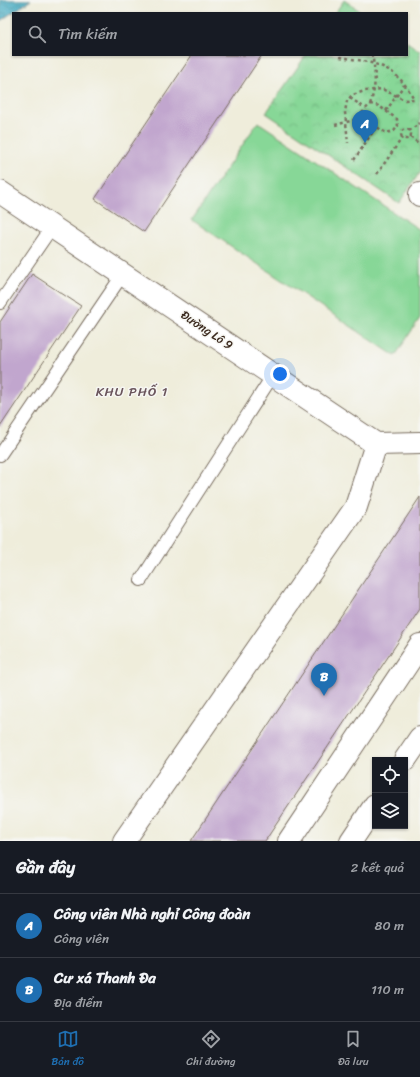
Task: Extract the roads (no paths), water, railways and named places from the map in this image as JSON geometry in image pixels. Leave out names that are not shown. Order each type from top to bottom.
[{"type":"street","name":"Đường Lô 9","points":[[1,197],[52,227],[376,444]]},
{"type":"street","points":[[124,841],[356,507],[376,444],[420,442]]},
{"type":"street","points":[[289,841],[420,645]]},
{"type":"street","points":[[407,757],[420,738]]},
{"type":"street","points":[[351,841],[372,810]]},
{"type":"lane","points":[[0,303],[52,227]]},
{"type":"lane","points":[[0,455],[123,274]]},
{"type":"lane","points":[[141,580],[273,375]]},
{"type":"water","points":[[0,0],[31,0],[12,12],[0,21]]},
{"type":"place","name":"Công viên Nhà nghỉ Công đoàn","points":[[365,143]]},
{"type":"place","name":"Cư xá Thanh Đa","points":[[324,696]]},
{"type":"district","name":"KHU PHỐ 1","points":[[132,391]]}]
